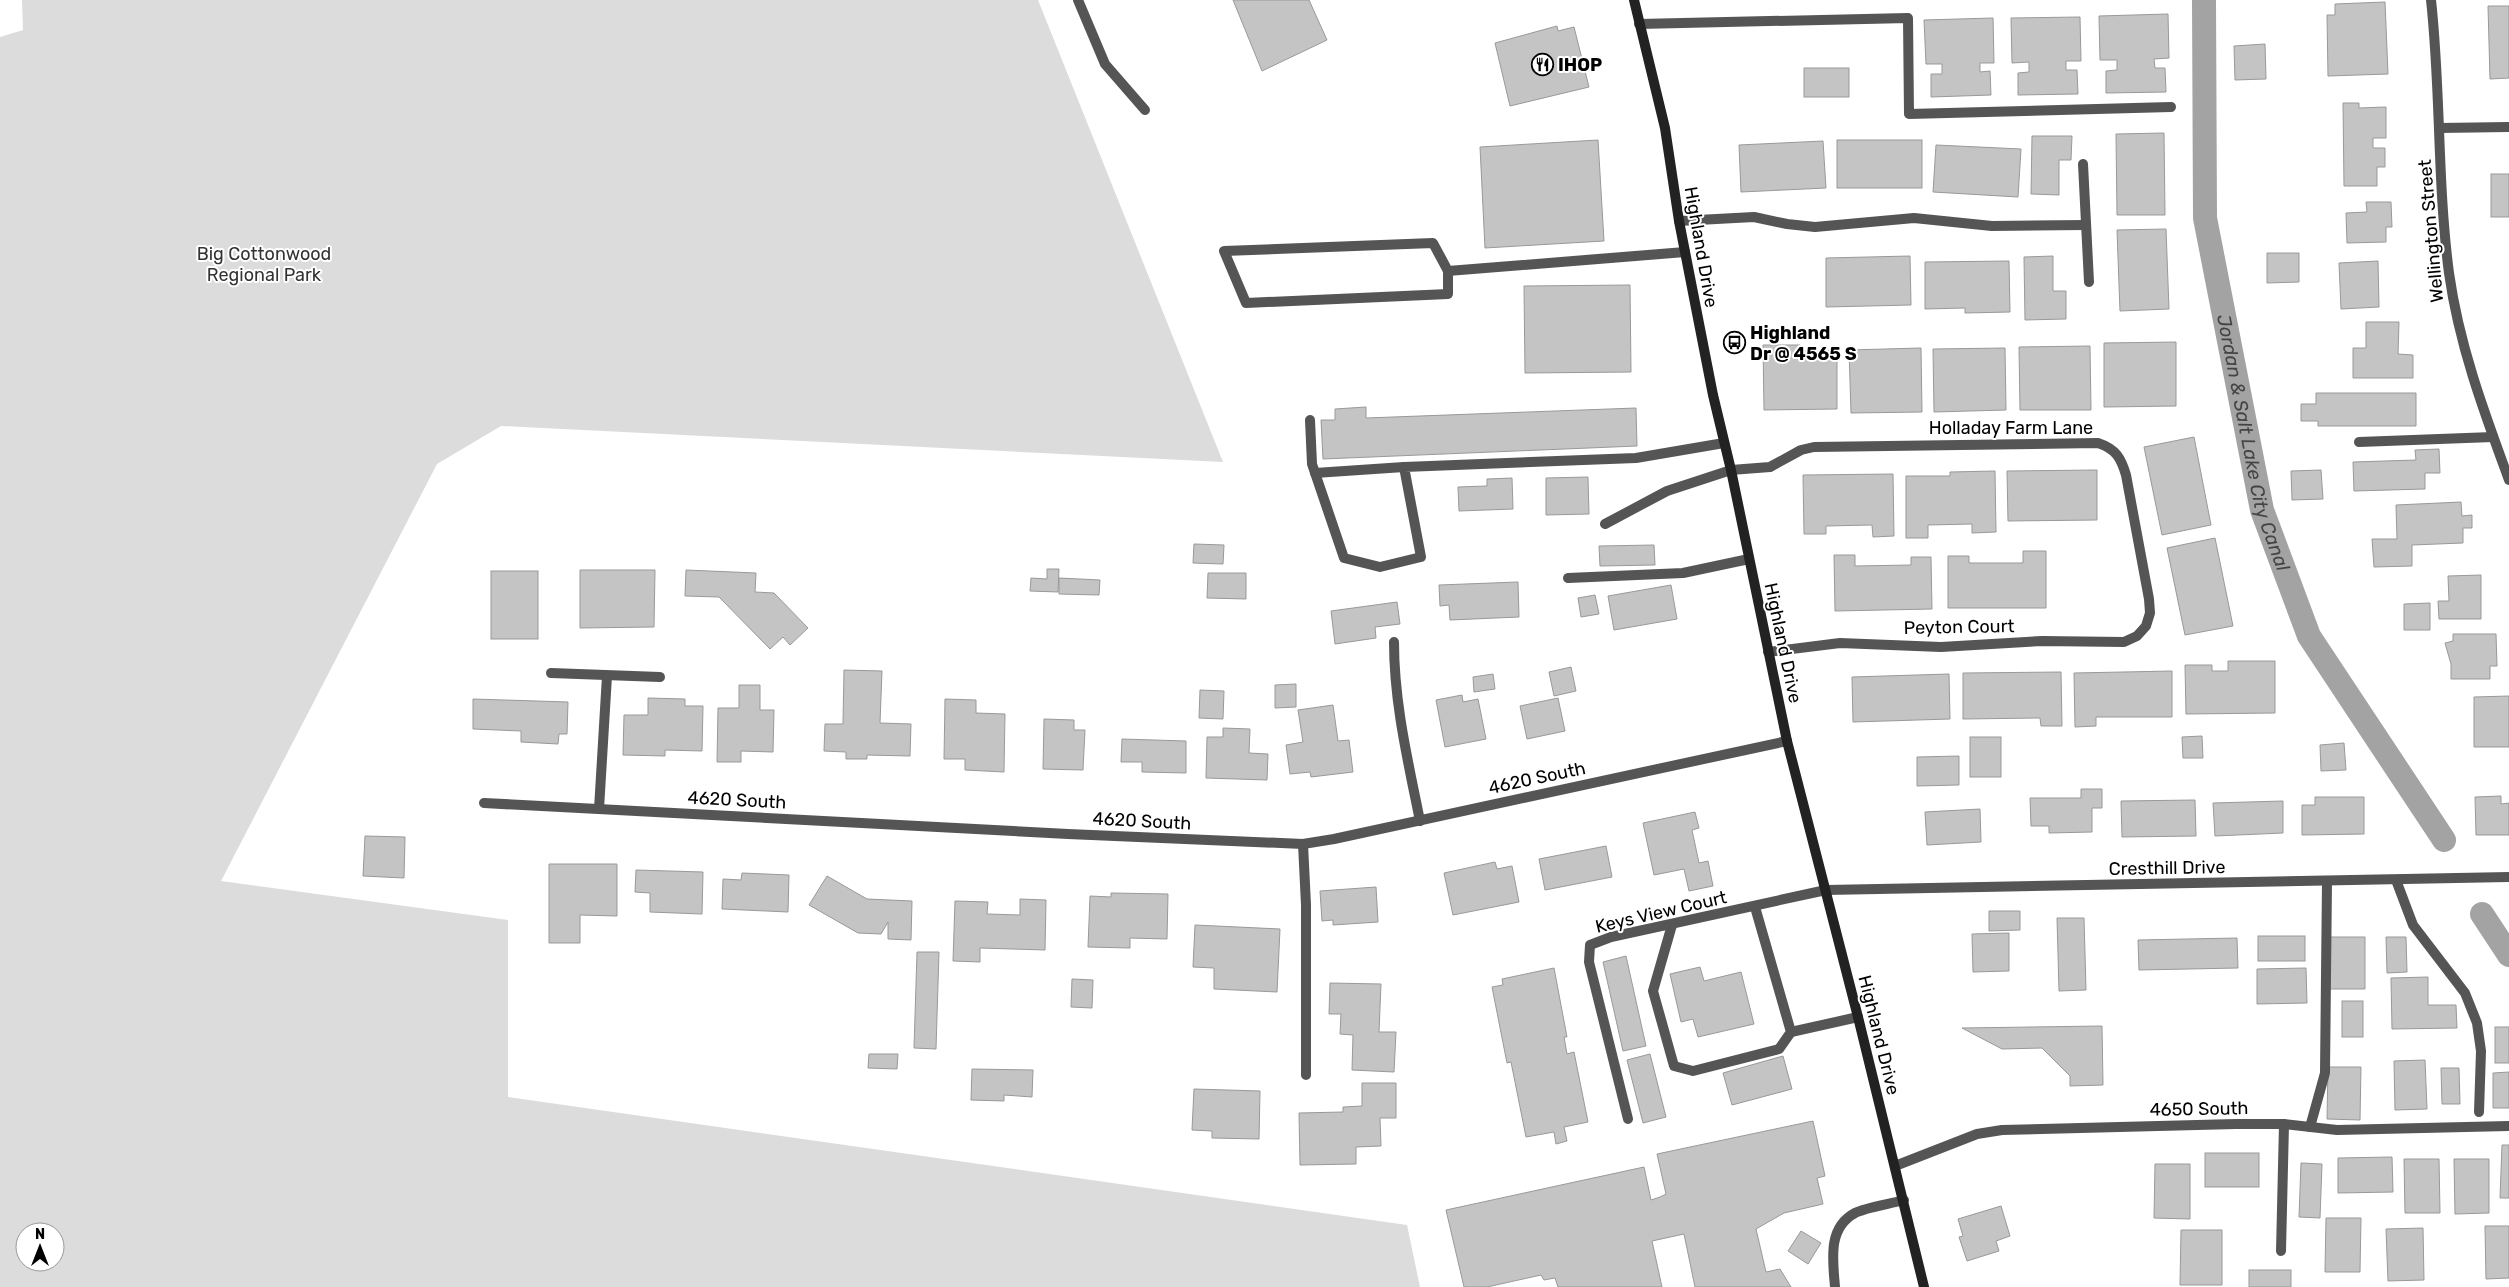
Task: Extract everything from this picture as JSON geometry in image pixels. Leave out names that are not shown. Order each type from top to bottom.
[{"type":"main road","name":"Highland Drive","points":[[1634,0],[1665,128],[1685,252],[1787,741],[1904,1200],[1924,1287]]},
{"type":"street","points":[[1078,0],[1105,64],[1145,110]]},
{"type":"street","name":"Wellington Street","points":[[2431,0],[2445,238],[2454,308],[2476,389],[2509,480]]},
{"type":"street","points":[[1639,24],[1908,18],[1909,114],[2171,107]]},
{"type":"street","points":[[2439,128],[2509,126]]},
{"type":"street","points":[[2083,164],[2088,282]]},
{"type":"street","points":[[1679,221],[1754,217],[1787,224],[1815,227],[1914,218],[1992,226],[2086,225]]},
{"type":"street","points":[[1433,243],[1448,271],[1448,294],[1246,303],[1224,251],[1433,243]]},
{"type":"street","points":[[1448,271],[1685,252]]},
{"type":"street","points":[[1310,420],[1312,464],[1344,558],[1380,567],[1421,557],[1404,467]]},
{"type":"street","points":[[2359,442],[2493,437]]},
{"type":"street","points":[[1316,473],[1404,467],[1636,458],[1724,443]]},
{"type":"street","name":"Holladay Farm Lane","points":[[1605,524],[1667,490],[1731,470],[1770,467],[1801,450],[1829,446],[2098,443],[2116,452],[2122,462],[2126,476],[2149,599],[2150,613],[2146,626]]},
{"type":"street","points":[[1568,578],[1683,573],[1749,559]]},
{"type":"street","name":"Peyton Court","points":[[1768,652],[1840,643],[1941,647],[2042,641],[2124,642],[2137,636],[2146,626]]},
{"type":"street","points":[[1394,642],[1394,674],[1400,726],[1420,821]]},
{"type":"street","points":[[551,673],[660,677]]},
{"type":"street","points":[[599,809],[607,676]]},
{"type":"street","name":"4620 South","points":[[484,803],[1088,835],[1303,844],[1420,821],[1787,741]]},
{"type":"street","points":[[1303,844],[1306,905],[1306,1074]]},
{"type":"street","name":"Cresthill Drive","points":[[1826,890],[2509,877]]},
{"type":"street","points":[[2396,880],[2413,925],[2465,993],[2477,1023],[2481,1051],[2479,1112]]},
{"type":"street","points":[[2310,1128],[2325,1073],[2327,881]]},
{"type":"street","name":"Keys View Court","points":[[1628,1119],[1589,962],[1590,946],[1611,937],[1826,890]]},
{"type":"street","points":[[1755,907],[1791,1032]]},
{"type":"street","points":[[1672,925],[1653,991],[1674,1066],[1693,1071],[1779,1049],[1791,1032],[1858,1017]]},
{"type":"street","points":[[2281,1251],[2284,1124]]},
{"type":"street","name":"4650 South","points":[[1895,1166],[1977,1134],[2002,1130],[2284,1124],[2337,1130],[2509,1126]]},
{"type":"street","points":[[1835,1287],[1832,1255],[1838,1229],[1855,1213],[1904,1200]]},
{"type":"green space","name":"Big Cottonwood Regional Park","points":[[22,0],[1038,0],[1223,462],[501,426],[437,464],[221,881],[508,920],[508,1097],[1407,1225],[1420,1287],[0,1287],[0,37],[23,30]]},
{"type":"building","points":[[1233,0],[1309,0],[1327,40],[1262,71]]},
{"type":"building","points":[[2385,2],[2388,74],[2328,76],[2327,15],[2335,15],[2335,4]]},
{"type":"building","points":[[2488,6],[2509,6],[2509,78],[2490,79]]},
{"type":"building","points":[[2168,14],[2169,58],[2154,59],[2155,68],[2165,68],[2166,92],[2106,93],[2106,71],[2117,70],[2117,60],[2100,60],[2099,16]]},
{"type":"building","points":[[2080,17],[2081,61],[2066,61],[2066,70],[2077,70],[2078,94],[2018,95],[2018,73],[2029,72],[2029,62],[2012,63],[2011,18]]},
{"type":"building","points":[[1993,18],[1994,63],[1980,63],[1980,72],[1990,71],[1991,95],[1931,97],[1931,74],[1942,74],[1942,64],[1926,64],[1924,20]]},
{"type":"building","name":"IHOP","points":[[1557,26],[1558,31],[1574,27],[1589,87],[1510,106],[1495,43]]},
{"type":"building","points":[[2265,44],[2266,79],[2235,80],[2234,46]]},
{"type":"building","points":[[1804,68],[1849,68],[1849,97],[1804,97]]},
{"type":"building","points":[[2343,103],[2359,103],[2359,108],[2386,107],[2386,138],[2373,138],[2373,148],[2385,148],[2385,167],[2377,167],[2377,186],[2344,186]]},
{"type":"building","points":[[2164,133],[2165,215],[2117,215],[2116,134]]},
{"type":"building","points":[[2032,136],[2072,136],[2071,160],[2059,160],[2059,195],[2031,194]]},
{"type":"building","points":[[1598,140],[1604,241],[1485,248],[1480,147]]},
{"type":"building","points":[[1837,140],[1922,140],[1922,188],[1837,188]]},
{"type":"building","points":[[1823,141],[1826,188],[1741,192],[1739,145]]},
{"type":"building","points":[[1936,145],[2021,149],[2018,197],[1933,192]]},
{"type":"building","points":[[2491,174],[2509,174],[2509,217],[2491,217]]},
{"type":"building","points":[[2366,202],[2391,202],[2392,227],[2386,227],[2386,242],[2347,243],[2346,213],[2367,212]]},
{"type":"building","points":[[2166,229],[2169,309],[2120,311],[2117,230]]},
{"type":"building","points":[[2267,253],[2299,253],[2299,282],[2267,283]]},
{"type":"building","points":[[1910,256],[1911,305],[1826,307],[1826,258]]},
{"type":"building","points":[[2053,256],[2053,291],[2066,291],[2066,319],[2025,320],[2024,257]]},
{"type":"building","points":[[2009,261],[2010,312],[1965,313],[1965,308],[1925,309],[1925,262]]},
{"type":"building","points":[[2378,261],[2379,307],[2341,309],[2339,263]]},
{"type":"building","points":[[1630,285],[1631,372],[1525,373],[1524,286]]},
{"type":"building","points":[[2366,322],[2399,322],[2398,354],[2413,355],[2413,378],[2353,378],[2353,348],[2366,348]]},
{"type":"building","points":[[2176,342],[2176,406],[2104,407],[2104,343]]},
{"type":"building","points":[[1763,345],[1800,345],[1800,351],[1837,350],[1837,409],[1764,410]]},
{"type":"building","points":[[2090,346],[2091,410],[2020,410],[2019,347]]},
{"type":"building","points":[[1921,348],[1922,412],[1851,413],[1849,350]]},
{"type":"building","points":[[2005,348],[2006,410],[1934,412],[1933,349]]},
{"type":"building","points":[[2316,393],[2416,393],[2416,426],[2318,426],[2318,421],[2301,421],[2301,404],[2316,404]]},
{"type":"building","points":[[1366,407],[1366,418],[1636,408],[1637,446],[1323,459],[1321,420],[1335,420],[1335,409]]},
{"type":"building","points":[[2194,437],[2211,525],[2162,535],[2144,447]]},
{"type":"building","points":[[2439,449],[2440,473],[2425,473],[2425,489],[2354,491],[2353,462],[2416,460],[2415,450]]},
{"type":"building","points":[[2097,470],[2097,520],[2008,521],[2007,471]]},
{"type":"building","points":[[2321,470],[2323,499],[2292,500],[2291,471]]},
{"type":"building","points":[[1995,471],[1996,532],[1972,533],[1972,524],[1928,525],[1928,538],[1906,538],[1906,476],[1950,476],[1950,472]]},
{"type":"building","points":[[1893,474],[1894,536],[1873,537],[1872,525],[1826,526],[1826,534],[1804,534],[1803,475]]},
{"type":"building","points":[[1588,477],[1589,514],[1546,515],[1546,478]]},
{"type":"building","points":[[1512,478],[1513,509],[1459,511],[1458,487],[1487,486],[1487,479]]},
{"type":"building","points":[[2461,502],[2462,516],[2472,515],[2472,528],[2463,528],[2463,543],[2412,545],[2412,566],[2374,567],[2372,539],[2397,539],[2396,505]]},
{"type":"building","points":[[2215,538],[2233,626],[2185,635],[2167,548]]},
{"type":"building","points":[[1194,544],[1224,545],[1223,564],[1193,563]]},
{"type":"building","points":[[1654,545],[1655,565],[1600,566],[1599,546]]},
{"type":"building","points":[[2023,551],[2046,551],[2046,608],[1948,608],[1948,556],[1969,556],[1969,563],[2023,563]]},
{"type":"building","points":[[1834,555],[1855,555],[1855,566],[1911,565],[1911,557],[1931,557],[1932,609],[1835,611]]},
{"type":"building","points":[[1047,569],[1059,569],[1058,592],[1030,591],[1031,578],[1047,579]]},
{"type":"building","points":[[580,570],[655,570],[654,627],[580,628]]},
{"type":"building","points":[[686,570],[756,573],[755,592],[774,593],[808,628],[790,645],[783,637],[770,649],[719,597],[685,596]]},
{"type":"building","points":[[491,571],[538,571],[538,639],[491,639]]},
{"type":"building","points":[[1208,573],[1246,573],[1246,599],[1207,598]]},
{"type":"building","points":[[2481,575],[2481,619],[2439,619],[2438,601],[2449,601],[2448,576]]},
{"type":"building","points":[[1059,578],[1100,580],[1099,595],[1059,594]]},
{"type":"building","points":[[1518,582],[1519,617],[1450,620],[1449,605],[1440,606],[1439,585]]},
{"type":"building","points":[[1671,585],[1677,619],[1614,630],[1608,596]]},
{"type":"building","points":[[1595,595],[1599,614],[1581,617],[1578,598]]},
{"type":"building","points":[[1397,602],[1400,624],[1375,627],[1376,638],[1335,644],[1331,611]]},
{"type":"building","points":[[2430,603],[2430,630],[2404,630],[2404,604]]},
{"type":"building","points":[[2453,634],[2496,634],[2497,666],[2490,666],[2490,679],[2451,679],[2451,664],[2445,643],[2453,641]]},
{"type":"building","points":[[2228,661],[2275,661],[2275,713],[2186,714],[2185,665],[2212,665],[2212,671],[2228,671]]},
{"type":"building","points":[[1571,667],[1576,691],[1554,696],[1549,672]]},
{"type":"building","points":[[844,670],[882,671],[880,723],[911,724],[910,756],[867,755],[867,759],[846,759],[846,752],[824,751],[825,724],[843,724]]},
{"type":"building","points":[[2172,671],[2172,717],[2096,717],[2096,726],[2075,727],[2074,673]]},
{"type":"building","points":[[2061,672],[2062,726],[2041,726],[2040,718],[1963,719],[1963,673]]},
{"type":"building","points":[[1493,674],[1495,689],[1474,692],[1473,677]]},
{"type":"building","points":[[1949,674],[1950,719],[1853,722],[1852,677]]},
{"type":"building","points":[[1296,684],[1296,707],[1275,708],[1275,685]]},
{"type":"building","points":[[739,685],[760,685],[760,710],[774,710],[773,752],[741,751],[741,762],[717,762],[718,708],[739,708]]},
{"type":"building","points":[[1200,690],[1224,691],[1223,719],[1199,718]]},
{"type":"building","points":[[1462,695],[1463,702],[1478,699],[1486,739],[1445,747],[1436,700]]},
{"type":"building","points":[[2509,696],[2509,747],[2474,747],[2474,697]]},
{"type":"building","points":[[648,698],[685,699],[685,706],[703,706],[702,751],[665,750],[665,756],[623,755],[624,715],[648,715]]},
{"type":"building","points":[[1558,698],[1565,731],[1527,739],[1520,706]]},
{"type":"building","points":[[473,699],[568,702],[567,734],[559,734],[558,744],[521,742],[521,731],[473,729]]},
{"type":"building","points":[[945,699],[976,700],[976,713],[1005,714],[1004,772],[965,770],[965,759],[944,759]]},
{"type":"building","points":[[1333,705],[1338,741],[1349,740],[1353,772],[1311,777],[1310,772],[1290,774],[1286,745],[1303,742],[1298,710]]},
{"type":"building","points":[[1044,719],[1074,720],[1074,730],[1085,730],[1083,770],[1043,769]]},
{"type":"building","points":[[1223,728],[1250,729],[1249,753],[1268,754],[1267,780],[1206,778],[1207,737],[1223,737]]},
{"type":"building","points":[[2202,736],[2203,758],[2183,758],[2182,737]]},
{"type":"building","points":[[1970,737],[2001,737],[2001,777],[1970,777]]},
{"type":"building","points":[[1122,739],[1186,741],[1186,773],[1142,772],[1142,762],[1121,762]]},
{"type":"building","points":[[2344,743],[2346,770],[2321,771],[2320,745]]},
{"type":"building","points":[[1959,756],[1959,785],[1917,786],[1917,757]]},
{"type":"building","points":[[2081,789],[2102,789],[2102,808],[2092,808],[2092,832],[2049,833],[2049,826],[2031,826],[2030,798],[2081,798]]},
{"type":"building","points":[[2501,796],[2501,804],[2509,803],[2509,835],[2476,835],[2475,797]]},
{"type":"building","points":[[2315,797],[2364,797],[2364,834],[2302,835],[2302,805],[2315,805]]},
{"type":"building","points":[[2195,800],[2196,836],[2122,837],[2121,801]]},
{"type":"building","points":[[2283,801],[2283,833],[2215,836],[2213,803]]},
{"type":"building","points":[[1980,809],[1981,842],[1927,845],[1925,812]]},
{"type":"building","points":[[1695,812],[1699,828],[1692,830],[1699,863],[1708,861],[1713,886],[1689,891],[1684,869],[1654,875],[1643,823]]},
{"type":"building","points":[[365,836],[405,837],[404,878],[363,876]]},
{"type":"building","points":[[1606,846],[1612,877],[1545,890],[1539,859]]},
{"type":"building","points":[[1495,862],[1497,869],[1512,866],[1519,902],[1453,915],[1444,873]]},
{"type":"building","points":[[549,864],[617,864],[617,916],[580,915],[580,943],[549,943]]},
{"type":"building","points":[[636,870],[703,872],[702,914],[650,912],[650,893],[635,892]]},
{"type":"building","points":[[742,873],[789,875],[788,912],[722,909],[723,879],[741,880]]},
{"type":"building","points":[[827,876],[867,899],[912,901],[911,940],[888,939],[888,922],[881,934],[858,933],[809,905]]},
{"type":"building","points":[[1376,887],[1378,922],[1333,925],[1333,920],[1322,921],[1320,891]]},
{"type":"building","points":[[1111,893],[1168,894],[1167,939],[1130,938],[1130,948],[1088,947],[1090,896],[1111,897]]},
{"type":"building","points":[[1020,899],[1046,900],[1045,950],[980,948],[980,962],[953,961],[955,901],[988,902],[987,914],[1020,915]]},
{"type":"building","points":[[1989,911],[2020,911],[2020,930],[1989,931]]},
{"type":"building","points":[[2057,918],[2084,918],[2086,990],[2059,991]]},
{"type":"building","points":[[1195,925],[1280,929],[1277,992],[1214,989],[1214,968],[1193,967]]},
{"type":"building","points":[[2009,933],[2009,971],[1973,972],[1972,934]]},
{"type":"building","points":[[2258,936],[2305,936],[2305,961],[2258,961]]},
{"type":"building","points":[[2330,937],[2365,937],[2365,989],[2329,989]]},
{"type":"building","points":[[2386,937],[2406,937],[2407,972],[2387,973]]},
{"type":"building","points":[[2237,938],[2238,968],[2139,970],[2138,940]]},
{"type":"building","points":[[917,952],[939,952],[936,1049],[914,1048]]},
{"type":"building","points":[[1626,956],[1646,1046],[1623,1051],[1603,962]]},
{"type":"building","points":[[1700,967],[1704,981],[1741,972],[1754,1024],[1698,1037],[1693,1019],[1681,1022],[1670,974]]},
{"type":"building","points":[[1554,968],[1567,1037],[1564,1037],[1567,1054],[1574,1052],[1588,1122],[1564,1127],[1567,1141],[1556,1144],[1554,1132],[1526,1137],[1511,1062],[1507,1063],[1492,987],[1503,985],[1502,979]]},
{"type":"building","points":[[2306,968],[2307,1003],[2257,1004],[2257,969]]},
{"type":"building","points":[[2428,977],[2428,1005],[2456,1005],[2457,1028],[2392,1029],[2391,978]]},
{"type":"building","points":[[1072,979],[1093,980],[1092,1008],[1071,1007]]},
{"type":"building","points":[[1330,983],[1381,984],[1379,1032],[1396,1032],[1394,1072],[1352,1070],[1353,1035],[1340,1034],[1341,1014],[1329,1014]]},
{"type":"building","points":[[2342,1001],[2363,1001],[2363,1037],[2342,1037]]},
{"type":"building","points":[[2102,1026],[2103,1085],[2070,1086],[2070,1076],[2042,1048],[2002,1049],[1962,1028]]},
{"type":"building","points":[[2495,1027],[2509,1027],[2509,1063],[2495,1063]]},
{"type":"building","points":[[869,1054],[898,1054],[897,1069],[868,1068]]},
{"type":"building","points":[[1650,1054],[1666,1117],[1643,1123],[1627,1060]]},
{"type":"building","points":[[1783,1056],[1792,1089],[1732,1105],[1723,1073]]},
{"type":"building","points":[[2425,1060],[2427,1109],[2395,1110],[2394,1061]]},
{"type":"building","points":[[2328,1067],[2361,1067],[2360,1120],[2327,1119]]},
{"type":"building","points":[[2441,1068],[2459,1068],[2460,1104],[2442,1104]]},
{"type":"building","points":[[972,1069],[1033,1070],[1032,1097],[1004,1095],[1004,1101],[971,1100]]},
{"type":"building","points":[[2509,1072],[2509,1108],[2493,1108],[2493,1073]]},
{"type":"building","points":[[1362,1083],[1396,1083],[1396,1118],[1380,1118],[1381,1146],[1356,1147],[1356,1164],[1300,1165],[1299,1113],[1343,1112],[1343,1107],[1362,1106]]},
{"type":"building","points":[[1194,1089],[1260,1091],[1259,1139],[1212,1138],[1212,1131],[1192,1130]]},
{"type":"building","points":[[1813,1121],[1825,1176],[1817,1178],[1823,1204],[1784,1213],[1756,1229],[1766,1272],[1780,1269],[1791,1287],[1695,1287],[1684,1234],[1652,1241],[1662,1287],[1558,1287],[1555,1278],[1544,1280],[1541,1275],[1487,1287],[1464,1287],[1446,1210],[1644,1167],[1651,1200],[1666,1194],[1657,1154]]},
{"type":"building","points":[[2502,1145],[2509,1145],[2509,1198],[2500,1198]]},
{"type":"building","points":[[2205,1153],[2259,1153],[2259,1187],[2205,1187]]},
{"type":"building","points":[[2392,1157],[2393,1192],[2338,1193],[2338,1158]]},
{"type":"building","points":[[2404,1159],[2439,1159],[2440,1213],[2405,1213]]},
{"type":"building","points":[[2454,1159],[2489,1159],[2489,1213],[2455,1214]]},
{"type":"building","points":[[2301,1163],[2322,1164],[2320,1218],[2299,1217]]},
{"type":"building","points":[[2155,1164],[2190,1164],[2190,1219],[2154,1218]]},
{"type":"building","points":[[2001,1206],[2010,1236],[1996,1241],[1999,1251],[1967,1261],[1959,1237],[1963,1236],[1958,1219]]},
{"type":"building","points":[[2326,1218],[2361,1218],[2360,1272],[2325,1272]]},
{"type":"building","points":[[2485,1226],[2509,1226],[2509,1278],[2486,1279]]},
{"type":"building","points":[[2423,1228],[2424,1280],[2388,1281],[2386,1229]]},
{"type":"building","points":[[2181,1230],[2222,1230],[2222,1285],[2180,1285]]},
{"type":"building","points":[[1801,1231],[1821,1243],[1808,1264],[1788,1251]]},
{"type":"building","points":[[2249,1270],[2291,1270],[2291,1287],[2249,1287]]},
{"type":"waterway","name":"Jordan & Salt Lake City Canal","points":[[2204,0],[2205,218],[2262,510],[2309,636],[2444,840]]},
{"type":"waterway","name":"Jordan & Salt Lake City Canal","points":[[2482,914],[2509,955]]},
{"type":"place","name":"IHOP","points":[[1542,65]]},
{"type":"place","name":"Highland Dr @ 4565 S","points":[[1734,343]]}]
